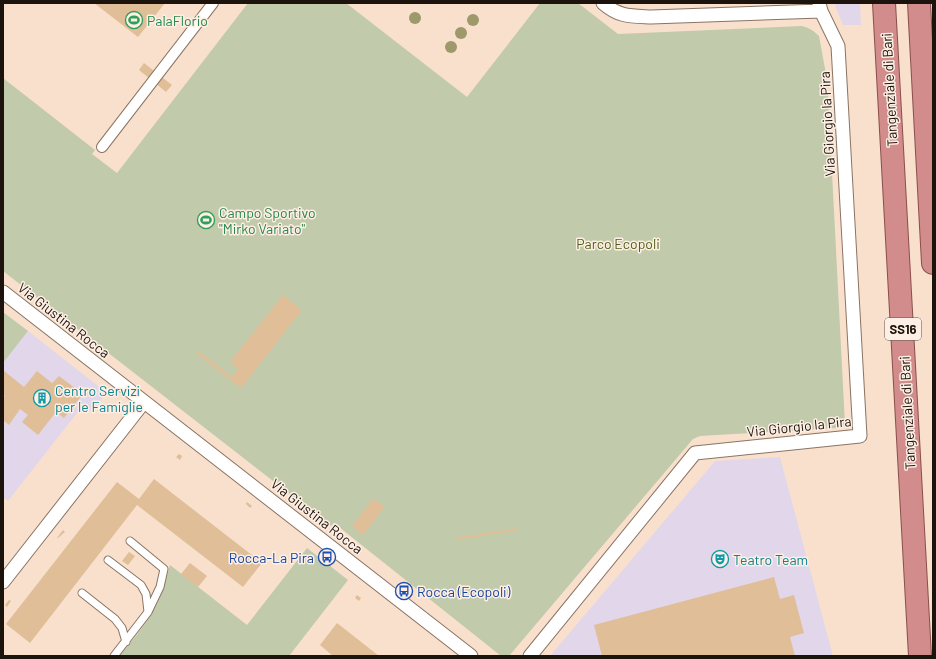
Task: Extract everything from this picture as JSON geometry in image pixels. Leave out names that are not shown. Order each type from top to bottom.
[{"type":"highway","name":"Tangenziale di Bari","points":[[884,3],[920,656]]},
{"type":"highway","points":[[919,3],[933,263]]},
{"type":"street","points":[[102,147],[213,3]]},
{"type":"street","points":[[603,3],[610,10],[626,16],[651,17],[820,7]]},
{"type":"street","name":"Via Giorgio la Pira","points":[[530,656],[695,453],[860,436],[838,46],[820,7]]},
{"type":"street","name":"Via Giustina Rocca","points":[[3,292],[471,656]]},
{"type":"street","points":[[3,582],[144,402]]},
{"type":"lane","points":[[114,656],[148,612],[160,587],[164,569],[130,541]]},
{"type":"lane","points":[[108,560],[141,585],[146,594],[148,612]]},
{"type":"lane","points":[[82,593],[114,619],[122,628],[126,642]]},
{"type":"shaded area","points":[[834,3],[860,3],[861,25],[843,25]]},
{"type":"shaded area","points":[[28,331],[107,393],[93,410],[77,413],[8,501],[3,497],[3,363]]},
{"type":"shaded area","name":"Teatro Team","points":[[780,457],[833,656],[550,656],[715,461]]},
{"type":"green space","name":"Parco Ecopoli","points":[[248,3],[346,3],[467,97],[540,3],[578,3],[618,34],[802,26],[809,28],[819,36],[828,94],[845,425],[837,428],[700,436],[693,439],[509,656],[501,656],[334,523],[331,526],[3,271],[3,78],[95,150],[92,154],[117,173]]},
{"type":"green space","points":[[3,312],[28,331],[3,363]]},
{"type":"green space","points":[[307,548],[348,580],[289,656],[119,656],[152,613],[161,593],[170,565],[247,625]]},
{"type":"building","name":"PalaFlorio","points":[[94,3],[165,3],[138,37]]},
{"type":"building","points":[[144,63],[172,85],[166,92],[139,70]]},
{"type":"building","points":[[283,295],[302,310],[241,388],[196,353],[198,351],[232,377],[238,369],[230,362]]},
{"type":"building","name":"Centro Servizi per le Famiglie","points":[[3,370],[24,387],[37,371],[52,383],[59,376],[83,394],[64,418],[56,412],[38,435],[22,422],[28,415],[20,409],[9,425],[3,420],[3,399],[5,396],[3,394]]},
{"type":"building","points":[[179,454],[182,456],[180,460],[176,457]]},
{"type":"building","points":[[154,479],[262,563],[243,587],[137,505],[30,643],[6,624],[117,482],[139,499]]},
{"type":"building","points":[[373,499],[385,506],[363,535],[352,526]]},
{"type":"building","points":[[247,502],[252,506],[250,508],[246,504]]},
{"type":"building","points":[[517,528],[517,530],[456,540],[455,538]]},
{"type":"building","points":[[63,530],[65,532],[57,538]]},
{"type":"building","points":[[129,552],[135,556],[128,565],[122,561]]},
{"type":"building","points":[[190,563],[207,576],[198,587],[181,574]]},
{"type":"building","points":[[774,577],[780,599],[794,595],[804,633],[790,637],[795,656],[602,656],[594,625]]},
{"type":"building","points":[[357,595],[361,598],[359,601],[355,598]]},
{"type":"building","points":[[9,600],[11,601],[7,607],[5,605]]},
{"type":"building","points":[[337,623],[379,656],[333,656],[320,645]]},
{"type":"place","name":"PalaFlorio","points":[[134,20]]},
{"type":"place","name":"Campo Sportivo \"Mirko Variato\"","points":[[206,220]]},
{"type":"place","name":"Centro Servizi per le Famiglie","points":[[42,398]]},
{"type":"place","name":"Rocca-La Pira","points":[[327,557]]},
{"type":"place","name":"Teatro Team","points":[[720,559]]},
{"type":"place","name":"Rocca (Ecopoli)","points":[[404,591]]}]
